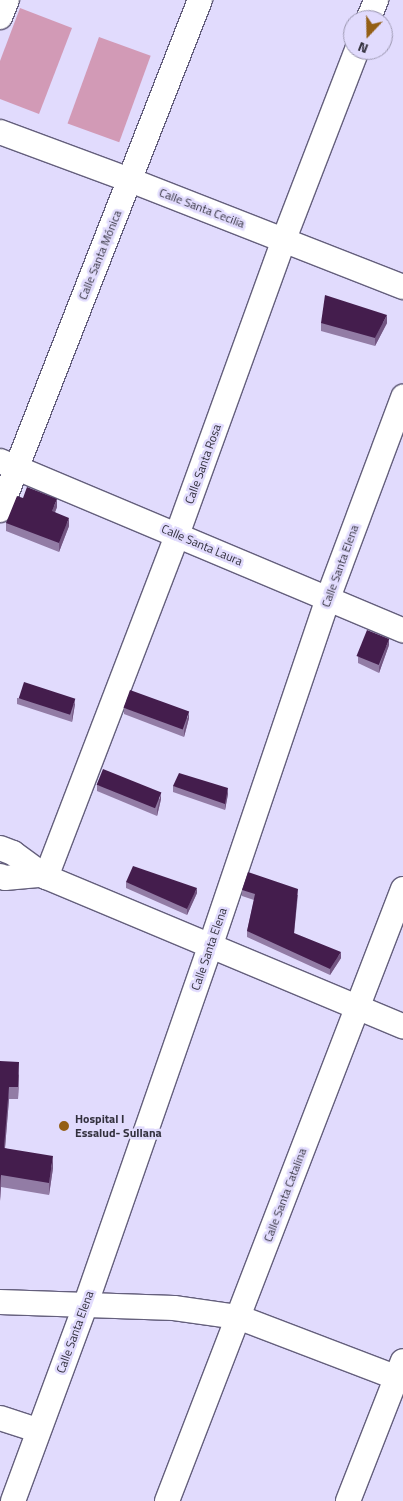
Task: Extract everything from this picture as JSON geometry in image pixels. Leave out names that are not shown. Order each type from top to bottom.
[{"type":"street","points":[[0,17],[7,0]]},
{"type":"street","name":"Calle Santa Mónica","points":[[0,510],[8,464],[130,180],[200,0]]},
{"type":"street","name":"Calle Santa Rosa","points":[[43,876],[177,535],[284,239],[353,60]]},
{"type":"street","name":"Calle Santa Cecilia","points":[[0,132],[284,239],[403,287]]},
{"type":"street","name":"Calle Santa Elena","points":[[13,1501],[85,1306],[210,947],[328,598],[403,397]]},
{"type":"street","name":"Calle Santa Laura","points":[[8,464],[403,630]]},
{"type":"street","points":[[0,848],[12,854],[43,876],[403,1026]]},
{"type":"street","points":[[0,876],[5,878],[43,876]]},
{"type":"street","name":"Calle Santa Catalina","points":[[167,1501],[403,889]]},
{"type":"street","points":[[0,1302],[174,1308],[238,1317],[401,1373],[348,1501]]},
{"type":"street","points":[[0,1418],[38,1430]]},
{"type":"shaded area","points":[[20,8],[72,28],[39,114],[0,99],[0,61]]},
{"type":"shaded area","points":[[99,37],[151,56],[119,142],[68,123]]},
{"type":"building","points":[[325,295],[387,315],[375,338],[321,323]]},
{"type":"building","points":[[27,487],[57,499],[52,511],[69,518],[59,543],[6,523],[17,496],[23,498]]},
{"type":"building","points":[[367,630],[389,639],[379,665],[357,656]]},
{"type":"building","points":[[24,682],[75,699],[70,715],[19,698]]},
{"type":"building","points":[[130,690],[189,712],[183,729],[124,708]]},
{"type":"building","points":[[103,769],[161,793],[155,808],[97,785]]},
{"type":"building","points":[[179,773],[228,788],[225,804],[173,786]]},
{"type":"building","points":[[133,866],[197,888],[187,909],[126,882]]},
{"type":"building","points":[[248,872],[298,889],[294,933],[341,952],[330,969],[247,931],[255,894],[242,890]]},
{"type":"building","points":[[0,1061],[19,1062],[18,1087],[9,1087],[4,1148],[53,1156],[49,1183],[1,1175],[0,1188]]},
{"type":"place","name":"Hospital I Essalud- Sullana","points":[[64,1126]]}]
